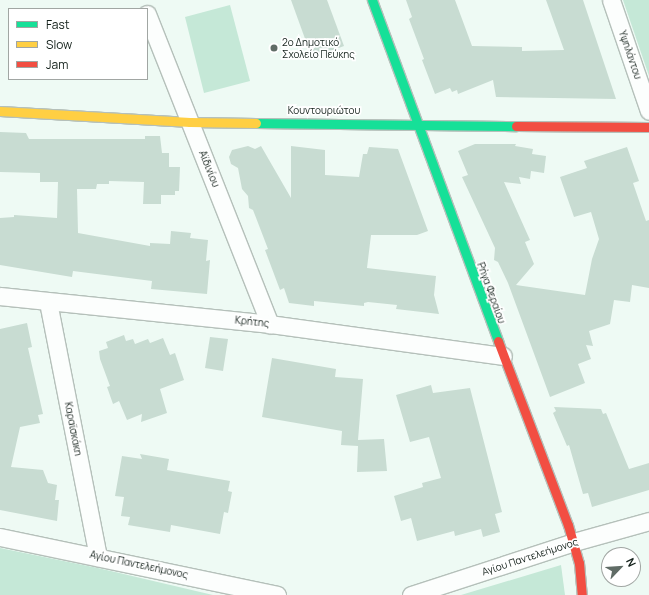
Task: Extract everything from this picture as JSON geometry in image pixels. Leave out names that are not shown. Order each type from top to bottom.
[{"type":"street","name":"Ρήγα Φεραίου","points":[[372,0],[503,356],[574,542],[582,595]]},
{"type":"street","name":"Υψηλάντου","points":[[611,0],[649,111]]},
{"type":"street","name":"Αϊδινίου","points":[[148,17],[270,324]]},
{"type":"street","name":"Κουντουριώτου","points":[[0,111],[190,122],[417,123],[649,127]]},
{"type":"street","name":"Κρήτης","points":[[0,296],[270,324],[503,356]]},
{"type":"street","name":"Καραϊσκάκη","points":[[48,302],[98,557]]},
{"type":"street","name":"Αγίου Παντελεήμονος","points":[[411,595],[574,542],[649,521]]},
{"type":"street","name":"Αγίου Παντελεήμονος","points":[[0,537],[277,595]]},
{"type":"green space","points":[[623,0],[649,0],[649,76]]},
{"type":"green space","points":[[230,5],[250,81],[204,93],[185,17]]},
{"type":"green space","points":[[0,548],[98,568],[213,595],[0,595]]},
{"type":"green space","points":[[561,565],[565,595],[461,595]]},
{"type":"building","points":[[291,0],[327,0],[344,46],[312,58]]},
{"type":"building","points":[[406,0],[455,0],[472,46],[522,47],[522,51],[564,50],[546,0],[583,0],[616,99],[496,97],[493,80],[458,94],[457,90],[452,92],[450,88],[435,94],[409,19],[412,17]]},
{"type":"building","points":[[0,132],[26,133],[29,139],[145,139],[145,136],[160,136],[162,153],[169,153],[169,167],[180,167],[179,191],[175,191],[175,195],[161,195],[161,204],[143,204],[144,182],[109,181],[109,184],[97,184],[96,189],[77,189],[78,233],[150,246],[150,243],[170,244],[171,231],[191,233],[190,238],[208,240],[206,261],[210,260],[207,294],[151,289],[152,281],[73,271],[72,277],[0,265],[0,218],[14,217],[14,215],[57,218],[58,182],[40,182],[40,173],[0,172]]},
{"type":"building","points":[[475,144],[516,144],[515,146],[533,149],[532,154],[546,156],[544,173],[531,171],[530,179],[519,177],[521,184],[504,182],[530,240],[525,242],[534,264],[516,285],[585,295],[592,259],[599,239],[591,212],[574,217],[560,177],[587,168],[584,161],[627,147],[639,181],[633,183],[646,221],[649,220],[649,288],[632,285],[630,302],[614,300],[610,324],[589,331],[593,346],[586,345],[591,359],[578,364],[585,383],[550,397],[508,283],[498,262],[494,260],[495,248],[462,177],[468,175],[458,151]]},
{"type":"building","points":[[248,146],[255,149],[261,146],[291,198],[291,146],[325,150],[325,175],[359,177],[363,154],[367,154],[369,147],[398,149],[428,231],[417,235],[371,235],[367,268],[436,276],[434,295],[439,314],[396,309],[397,305],[368,302],[364,303],[364,306],[314,301],[314,306],[289,303],[284,288],[280,290],[265,250],[268,249],[253,210],[249,208],[248,196],[242,189],[238,168],[231,164],[229,157],[232,150]]},
{"type":"building","points":[[27,323],[32,347],[28,348],[43,414],[38,415],[40,423],[20,427],[11,467],[43,470],[48,483],[57,485],[55,500],[59,500],[57,521],[0,510],[0,329]]},
{"type":"building","points":[[124,335],[126,341],[133,339],[135,344],[148,339],[150,343],[163,338],[170,355],[175,353],[184,380],[160,389],[167,413],[141,422],[142,414],[127,420],[119,401],[113,404],[107,387],[110,386],[100,359],[99,351],[108,348],[106,342]]},
{"type":"building","points":[[210,337],[228,339],[223,371],[205,368]]},
{"type":"building","points":[[272,358],[336,369],[335,377],[363,379],[358,440],[384,439],[387,471],[357,472],[358,446],[341,445],[342,431],[262,417]]},
{"type":"building","points":[[431,385],[433,393],[470,388],[502,512],[495,514],[500,532],[483,537],[481,529],[455,536],[454,531],[417,541],[411,518],[401,521],[394,496],[423,487],[422,483],[441,478],[429,437],[410,442],[396,395]]},
{"type":"building","points":[[554,407],[601,409],[603,414],[606,413],[629,469],[649,463],[649,490],[592,507],[588,493],[583,494],[569,445],[567,446],[553,413],[556,411]]},
{"type":"building","points":[[140,454],[169,459],[167,470],[230,481],[228,491],[232,492],[228,513],[224,512],[220,534],[171,525],[170,532],[128,525],[130,517],[121,516],[124,497],[115,496],[122,456],[142,459]]},
{"type":"traffic: fast","points":[[372,0],[498,341]]},
{"type":"traffic: fast","points":[[256,123],[516,126]]},
{"type":"traffic: slow","points":[[0,111],[190,122],[256,123]]},
{"type":"traffic: jam","points":[[516,126],[649,127]]},
{"type":"traffic: jam","points":[[498,341],[568,525],[579,563],[582,595]]},
{"type":"place","name":"2ο Δημοτικό Σχολείο Πεύκης","points":[[274,48]]}]
